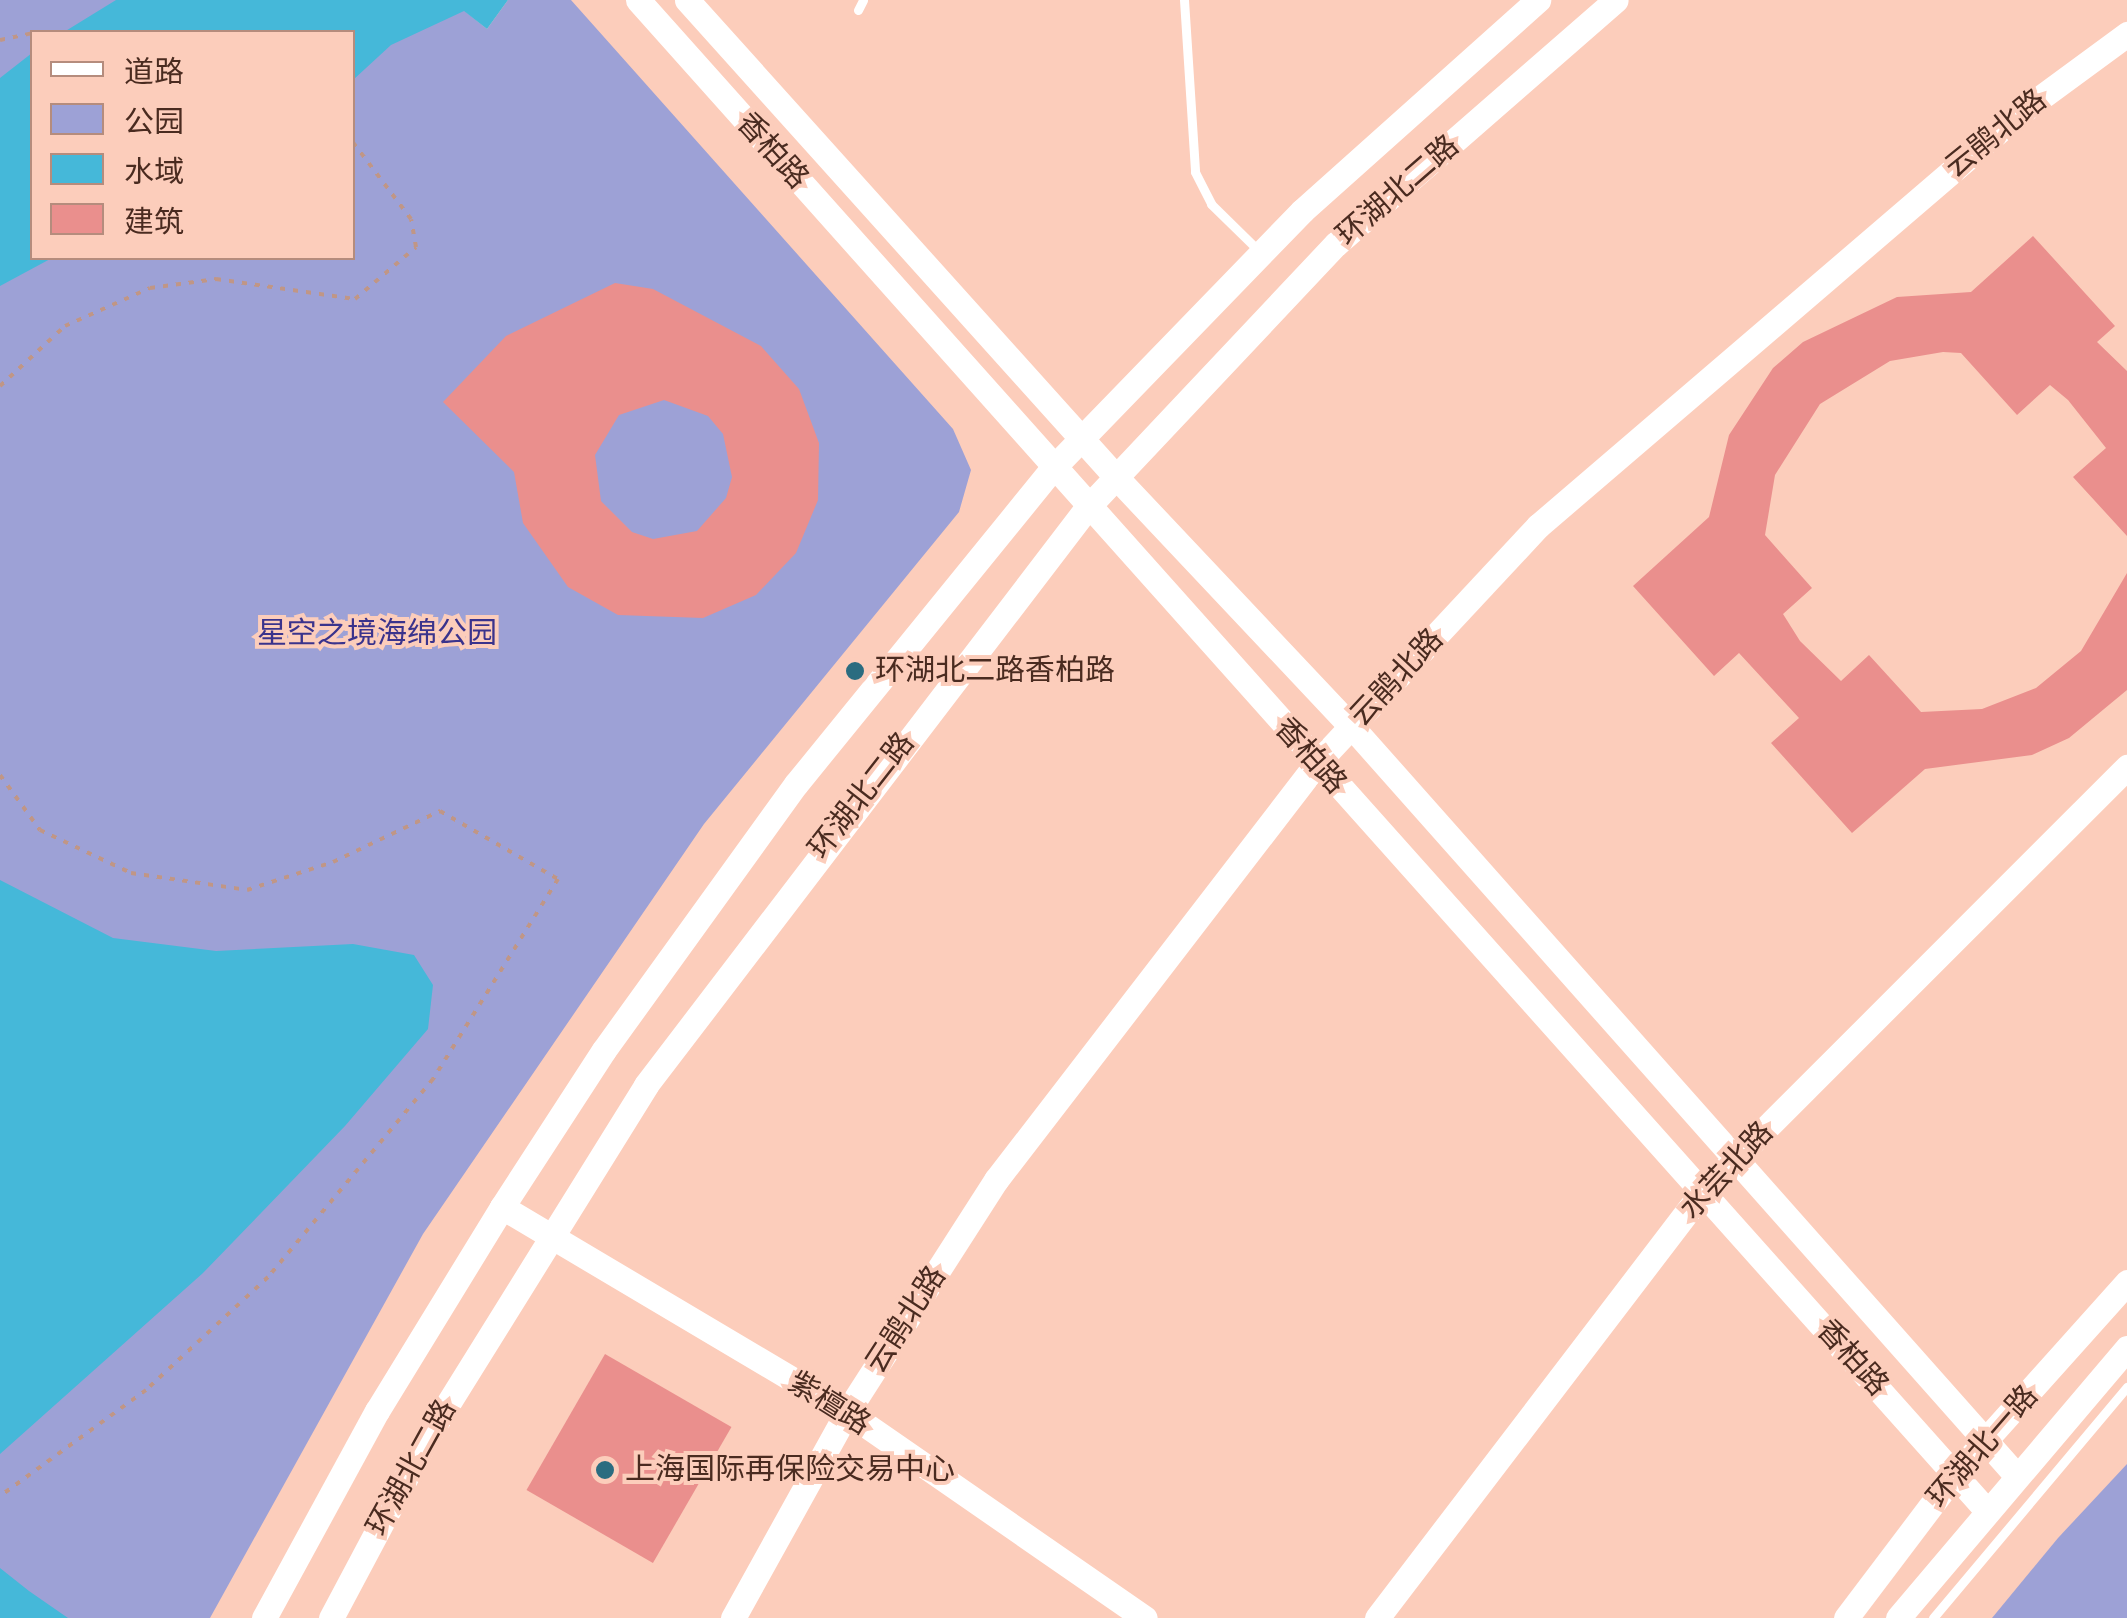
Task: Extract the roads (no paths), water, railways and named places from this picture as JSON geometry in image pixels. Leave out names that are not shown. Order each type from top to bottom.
[{"type":"main road","name":"香柏路","points":[[638,0],[1086,508],[1986,1510]]},
{"type":"main road","name":"香柏路","points":[[687,0],[1081,439],[1352,727],[2015,1474]]},
{"type":"main road","name":"环湖北二路","points":[[264,1618],[377,1411],[502,1208],[604,1050],[796,784],[1052,469],[1261,253],[1538,0]]},
{"type":"main road","name":"环湖北二路","points":[[331,1618],[426,1439],[646,1084],[844,816],[1086,508],[1336,244],[1616,0]]},
{"type":"main road","name":"云鹃北路","points":[[733,1618],[847,1412],[996,1180],[1316,764],[1538,526],[2021,112],[2127,34]]},
{"type":"main road","name":"水芸北路","points":[[1377,1618],[1703,1191],[2127,767]]},
{"type":"main road","name":"紫檀路","points":[[502,1208],[847,1412],[1145,1618]]},
{"type":"main road","name":"环湖北一路","points":[[1846,1618],[1955,1474],[2127,1282]]},
{"type":"main road","name":"环湖北一路","points":[[1898,1618],[2015,1474],[2127,1348]]},
{"type":"lane","points":[[1184,0],[1195,172],[1210,204],[1261,253]]},
{"type":"lane","points":[[1933,1618],[2127,1387]]},
{"type":"water","points":[[116,0],[508,0],[487,29],[464,11],[391,45],[355,78],[355,30],[67,30]]},
{"type":"water","points":[[30,55],[30,260],[48,260],[0,286],[0,78]]},
{"type":"water","points":[[0,880],[113,938],[216,951],[353,944],[414,955],[433,985],[428,1029],[345,1126],[203,1273],[0,1454]]},
{"type":"water","points":[[0,1568],[29,1591],[68,1618],[0,1618]]},
{"type":"place","name":"环湖北二路香柏路","points":[[855,671]]},
{"type":"place","name":"上海国际再保险交易中心","points":[[605,1470]]},
{"type":"park label","name":"星空之境海绵公园","points":[[377,634]]}]
